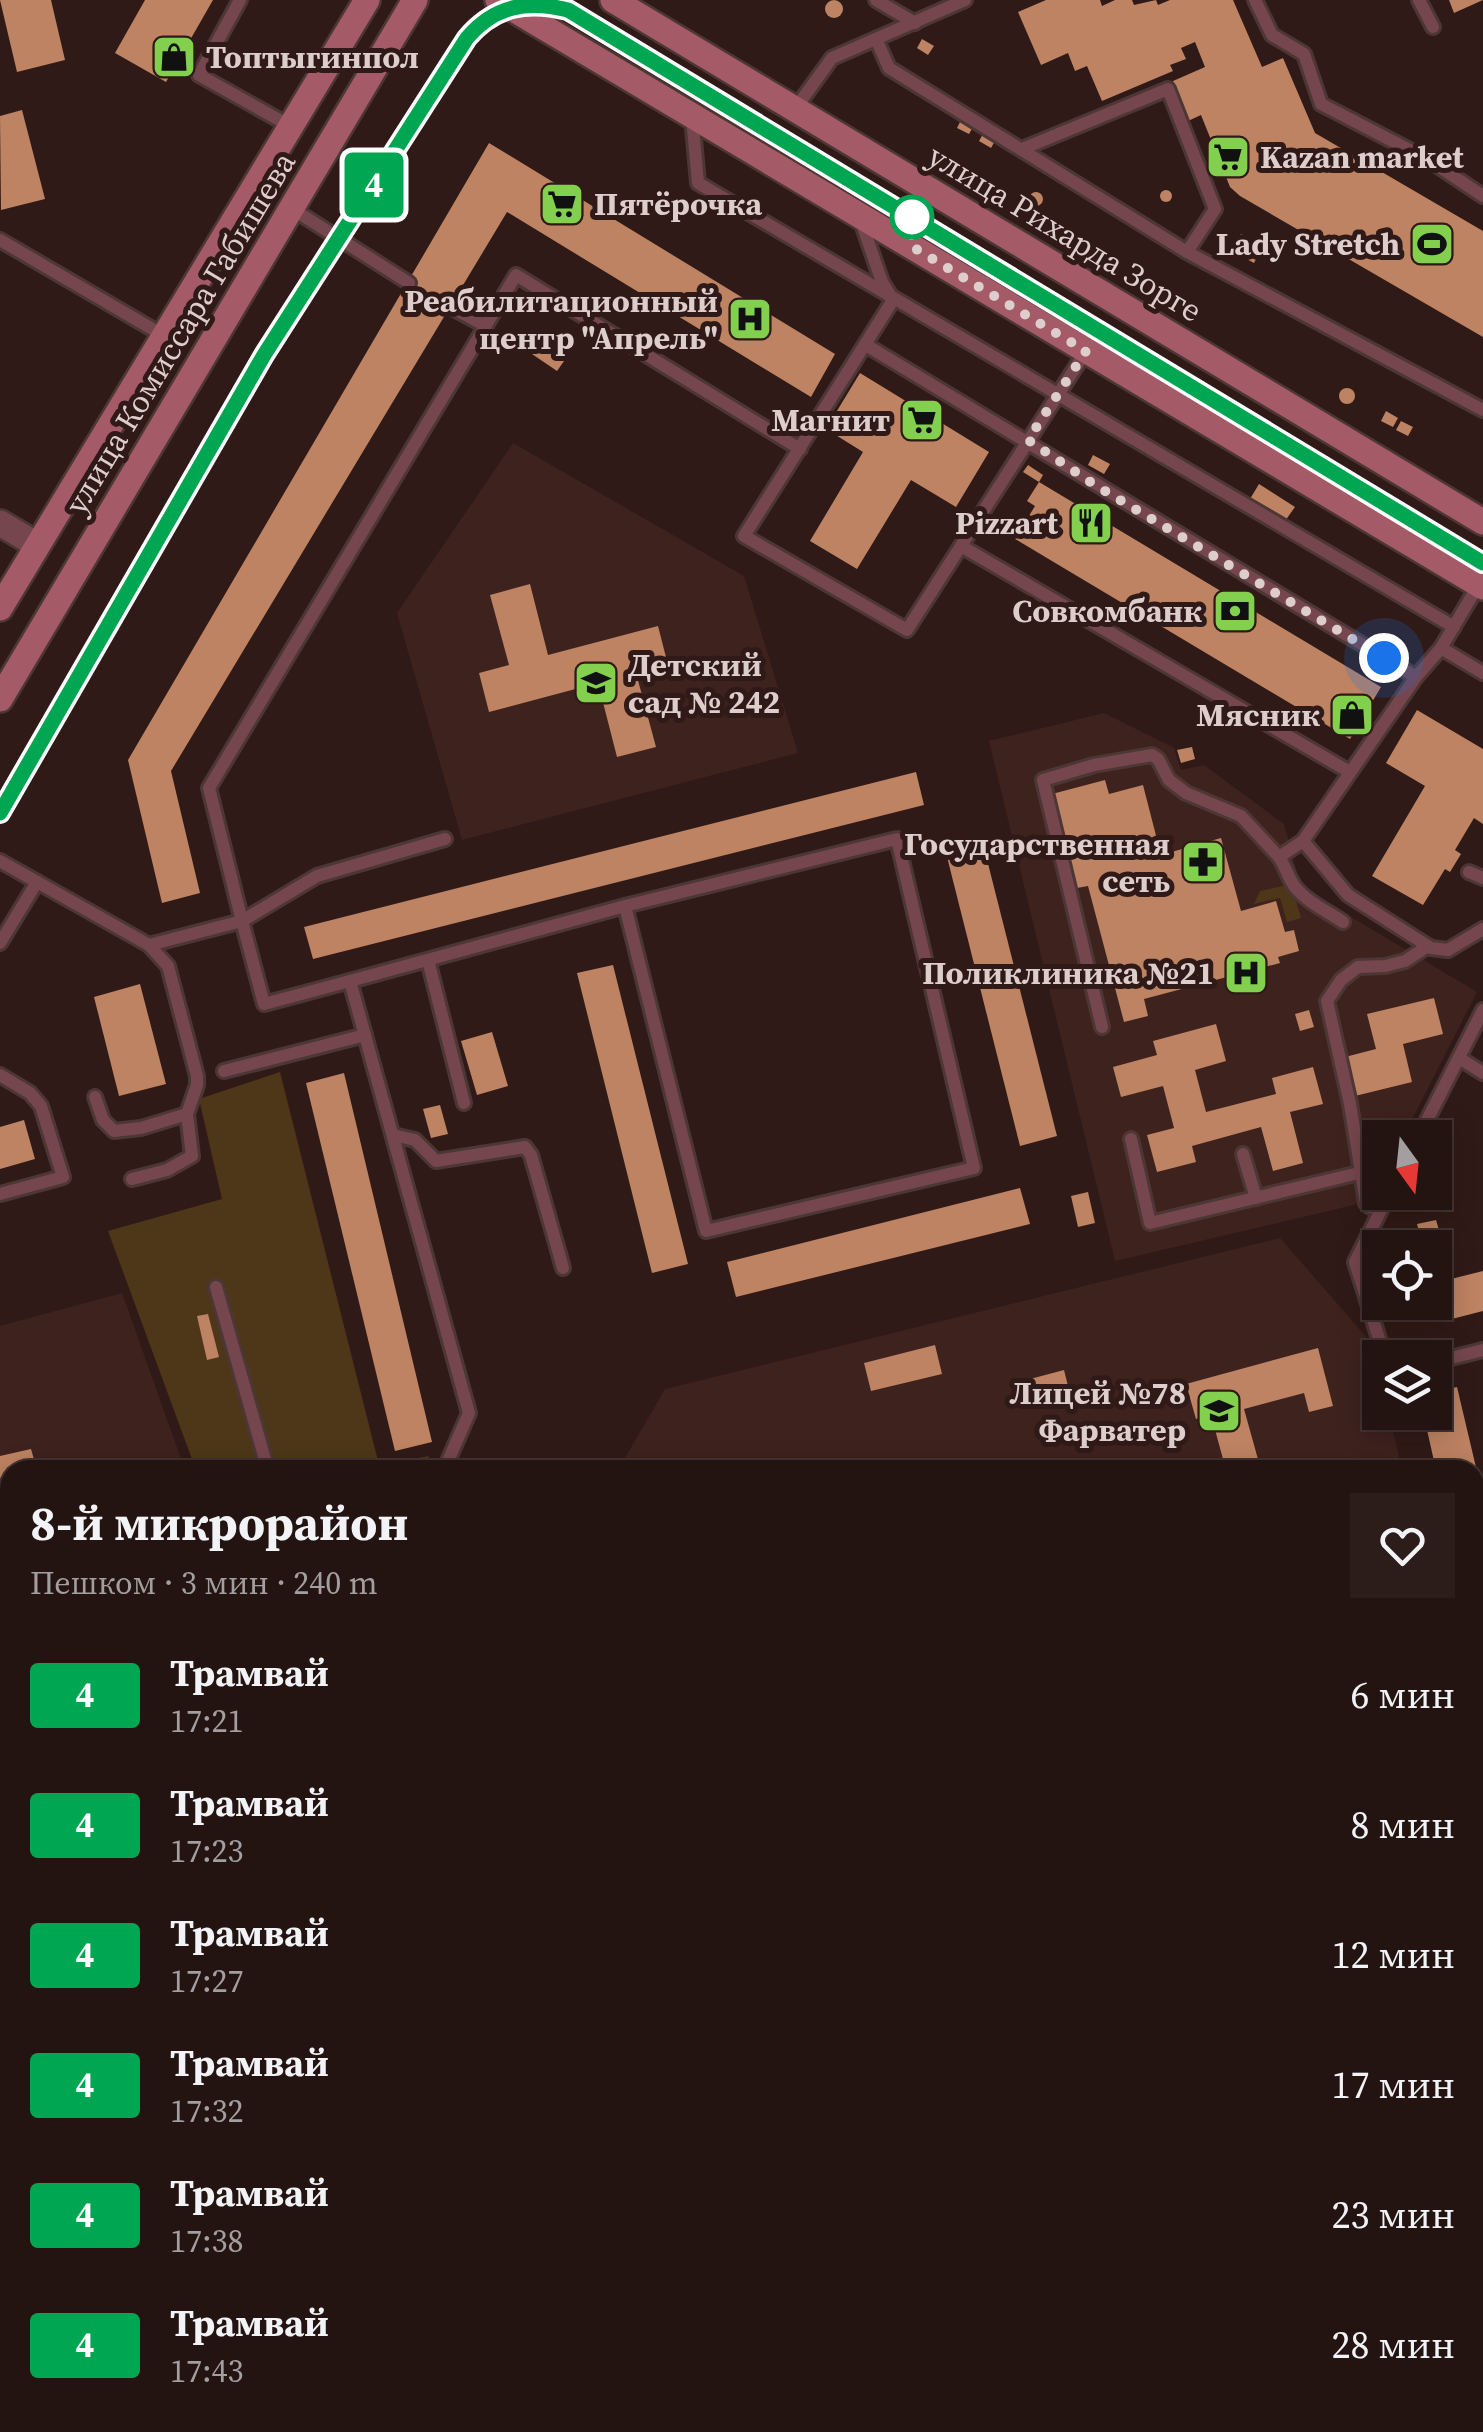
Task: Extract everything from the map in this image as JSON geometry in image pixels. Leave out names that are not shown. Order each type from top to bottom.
[{"type":"street","name":"улица Комиссара Габишева","points":[[0,608],[367,0]]},
{"type":"street","name":"улица Комиссара Габишева","points":[[0,699],[416,0]]},
{"type":"street","points":[[498,0],[1481,586]]},
{"type":"street","name":"улица Рихарда Зорге","points":[[613,0],[1483,522]]},
{"type":"street","points":[[0,523],[37,545]]},
{"type":"lane","points":[[240,0],[199,74],[290,126]]},
{"type":"lane","points":[[876,0],[915,23]]},
{"type":"lane","points":[[795,109],[832,58],[964,0]]},
{"type":"lane","points":[[1256,0],[1272,35],[1304,54],[1321,104],[1429,160],[1483,196]]},
{"type":"lane","points":[[1419,0],[1434,26]]},
{"type":"lane","points":[[876,40],[889,68],[1187,252],[1483,410]]},
{"type":"lane","points":[[1022,150],[1168,89],[1214,209],[1187,252]]},
{"type":"lane","points":[[692,115],[698,183],[1454,627]]},
{"type":"lane","points":[[292,208],[409,282]]},
{"type":"lane","points":[[858,214],[882,282],[893,300]]},
{"type":"lane","points":[[0,240],[166,337]]},
{"type":"lane","points":[[625,906],[706,1231],[974,1168],[897,839],[625,906],[264,1004],[209,788],[516,275],[800,449]]},
{"type":"lane","points":[[893,300],[744,536],[907,630],[1086,351]]},
{"type":"lane","points":[[449,306],[486,326]]},
{"type":"lane","points":[[866,345],[1416,677]]},
{"type":"lane","points":[[961,546],[1348,772]]},
{"type":"lane","points":[[1279,857],[1304,841],[1348,772],[1441,648],[1481,586]]},
{"type":"lane","points":[[1441,648],[1483,674]]},
{"type":"lane","points":[[1102,1026],[1043,780],[1094,765],[1152,755],[1169,780],[1186,793],[1241,816],[1286,866],[1290,882],[1303,896],[1343,922]]},
{"type":"lane","points":[[149,944],[242,921],[317,876],[445,839]]},
{"type":"lane","points":[[1304,841],[1348,895],[1428,946],[1448,950],[1483,929]]},
{"type":"lane","points":[[0,861],[149,944],[168,966],[197,1076],[198,1085],[187,1114],[192,1156],[167,1170],[132,1180]]},
{"type":"lane","points":[[1470,872],[1483,878]]},
{"type":"lane","points":[[0,943],[37,882]]},
{"type":"lane","points":[[1362,1185],[1350,1104],[1327,1001],[1341,980],[1358,967],[1405,961],[1428,946]]},
{"type":"lane","points":[[428,960],[464,1103]]},
{"type":"lane","points":[[350,982],[469,1414],[448,1460]]},
{"type":"lane","points":[[1427,1120],[1483,1010]]},
{"type":"lane","points":[[224,1071],[365,1035]]},
{"type":"lane","points":[[1459,1058],[1483,1073]]},
{"type":"lane","points":[[0,1075],[30,1093],[41,1106],[63,1177],[0,1194]]},
{"type":"lane","points":[[95,1097],[103,1120],[114,1131],[187,1114]]},
{"type":"lane","points":[[393,1135],[415,1140],[436,1161],[525,1147],[531,1155],[564,1268]]},
{"type":"lane","points":[[1131,1139],[1150,1224],[1359,1173]]},
{"type":"lane","points":[[1244,1154],[1256,1198]]},
{"type":"lane","points":[[1379,1340],[1355,1262],[1381,1210]]},
{"type":"lane","points":[[216,1287],[265,1460]]},
{"type":"lane","points":[[1452,1358],[1483,1350]]},
{"type":"shaded area","name":"Детский сад № 242","points":[[513,443],[744,576],[798,753],[462,840],[397,613]]},
{"type":"shaded area","name":"Поликлиника №21","points":[[1104,713],[1174,748],[1181,770],[1204,765],[1284,824],[1301,887],[1477,992],[1412,1120],[1362,1120],[1362,1203],[1115,1261],[989,741]]},
{"type":"shaded area","points":[[1283,886],[1295,897],[1301,918],[1287,922],[1280,898],[1254,904],[1260,891]]},
{"type":"shaded area","points":[[280,1072],[378,1460],[192,1460],[108,1231],[222,1199],[199,1099]]},
{"type":"shaded area","points":[[1280,1238],[1369,1340],[1362,1340],[1362,1430],[1393,1430],[1400,1460],[624,1460],[665,1389]]},
{"type":"shaded area","points":[[122,1293],[181,1460],[0,1460],[0,1326]]},
{"type":"building","points":[[0,0],[51,0],[65,60],[17,72]]},
{"type":"building","points":[[145,0],[213,0],[166,82],[115,53]]},
{"type":"building","points":[[834,0],[843,9],[834,18],[825,9]]},
{"type":"building","points":[[1046,0],[1100,0],[1102,6],[1115,0],[1132,0],[1134,5],[1156,0],[1158,5],[1170,0],[1233,0],[1262,67],[1283,58],[1315,133],[1483,231],[1483,337],[1230,187],[1201,115],[1188,121],[1173,81],[1205,67],[1195,42],[1181,48],[1186,59],[1170,65],[1173,71],[1102,101],[1087,66],[1075,71],[1068,53],[1041,65],[1018,12]]},
{"type":"building","points":[[1449,0],[1483,0],[1454,13]]},
{"type":"building","points":[[922,39],[934,46],[928,55],[917,48]]},
{"type":"building","points":[[22,110],[45,199],[1,210],[0,116]]},
{"type":"building","points":[[962,118],[974,125],[969,134],[957,128]]},
{"type":"building","points":[[984,132],[996,139],[991,148],[979,141]]},
{"type":"building","points":[[489,143],[835,354],[811,397],[507,212],[171,771],[200,893],[162,903],[128,760]]},
{"type":"building","points":[[1166,190],[1172,196],[1166,202],[1160,196]]},
{"type":"building","points":[[1036,192],[1043,199],[1036,206],[1029,199]]},
{"type":"building","points":[[1241,234],[1263,246],[1254,263],[1232,251]]},
{"type":"building","points":[[540,335],[569,354],[557,371],[529,352]]},
{"type":"building","points":[[860,373],[989,452],[956,507],[911,480],[857,569],[810,541],[863,452],[826,429]]},
{"type":"building","points":[[1347,388],[1355,396],[1347,404],[1339,396]]},
{"type":"building","points":[[1386,411],[1398,418],[1393,427],[1381,421]]},
{"type":"building","points":[[1401,421],[1413,427],[1408,436],[1396,430]]},
{"type":"building","points":[[1093,455],[1110,464],[1104,474],[1088,465]]},
{"type":"building","points":[[1028,465],[1043,475],[1039,482],[1023,472]]},
{"type":"building","points":[[1039,482],[1381,687],[1350,739],[1015,539],[1035,506],[1027,501]]},
{"type":"building","points":[[1259,484],[1295,507],[1285,521],[1250,499]]},
{"type":"building","points":[[530,584],[548,655],[658,626],[668,665],[636,673],[656,747],[617,757],[598,683],[489,712],[479,673],[509,665],[490,595]]},
{"type":"building","points":[[1417,710],[1483,749],[1483,824],[1474,818],[1455,850],[1461,854],[1450,872],[1445,869],[1423,905],[1372,876],[1425,786],[1386,763]]},
{"type":"building","points":[[1192,747],[1195,759],[1181,763],[1177,750]]},
{"type":"building","points":[[916,772],[924,805],[313,959],[304,927]]},
{"type":"building","points":[[1105,780],[1109,794],[1143,785],[1161,855],[1221,838],[1241,911],[1276,901],[1285,932],[1294,930],[1299,951],[1278,957],[1280,963],[1144,999],[1148,1016],[1124,1022],[1088,886],[1077,888],[1052,794]]},
{"type":"building","points":[[981,836],[1057,1136],[1020,1146],[944,845]]},
{"type":"building","points":[[613,965],[688,1264],[652,1273],[577,973]]},
{"type":"building","points":[[140,984],[166,1084],[119,1096],[94,997]]},
{"type":"building","points":[[1434,998],[1443,1034],[1403,1044],[1412,1082],[1355,1096],[1345,1057],[1376,1049],[1367,1014]]},
{"type":"building","points":[[1309,1010],[1314,1027],[1300,1031],[1295,1014]]},
{"type":"building","points":[[1216,1024],[1226,1061],[1195,1070],[1206,1112],[1276,1094],[1272,1078],[1313,1067],[1323,1104],[1290,1112],[1303,1163],[1273,1171],[1261,1127],[1192,1146],[1196,1162],[1157,1172],[1147,1135],[1174,1128],[1163,1086],[1121,1097],[1113,1067],[1157,1055],[1153,1041]]},
{"type":"building","points":[[492,1032],[508,1086],[477,1095],[461,1041]]},
{"type":"building","points":[[344,1073],[432,1442],[395,1451],[306,1083]]},
{"type":"building","points":[[440,1105],[448,1134],[431,1138],[423,1109]]},
{"type":"building","points":[[24,1120],[35,1159],[0,1169],[0,1127]]},
{"type":"building","points":[[1020,1188],[1030,1224],[736,1297],[727,1262]]},
{"type":"building","points":[[1088,1192],[1095,1223],[1078,1227],[1071,1196]]},
{"type":"building","points":[[1436,1220],[1439,1230],[1419,1230],[1417,1224]]},
{"type":"building","points":[[1483,1271],[1483,1311],[1452,1319],[1452,1279]]},
{"type":"building","points":[[208,1314],[219,1357],[207,1360],[197,1316]]},
{"type":"building","points":[[935,1345],[942,1374],[871,1391],[864,1363]]},
{"type":"building","name":"Лицей №78 Фарватер","points":[[1318,1348],[1333,1406],[1309,1412],[1304,1393],[1244,1409],[1258,1460],[1223,1460],[1211,1415],[1196,1419],[1186,1384]]},
{"type":"building","points":[[1064,1370],[1069,1390],[1020,1403],[1015,1383]]},
{"type":"building","points":[[1457,1387],[1474,1460],[1434,1460],[1427,1430],[1452,1430],[1452,1388]]},
{"type":"building","points":[[31,1449],[34,1460],[0,1460],[0,1456]]},
{"type":"tram line","name":"4","points":[[0,813],[264,355],[467,38],[492,14],[528,1],[550,2],[568,10],[1483,563]]},
{"type":"tram line","points":[[0,813],[264,355],[467,38],[489,18],[513,8],[569,10],[1483,562]]},
{"type":"place","name":"Топтыгинпол","points":[[174,57]]},
{"type":"place","name":"Kazan market","points":[[1228,157]]},
{"type":"place","name":"Пятёрочка","points":[[562,204]]},
{"type":"place","name":"Lady Stretch","points":[[1432,244]]},
{"type":"place","name":"Реабилитационный центр \"Апрель\"","points":[[750,319]]},
{"type":"place","name":"Магнит","points":[[922,420]]},
{"type":"place","name":"Pizzart","points":[[1091,523]]},
{"type":"place","name":"Совкомбанк","points":[[1235,611]]},
{"type":"place","name":"Детский сад № 242","points":[[596,683]]},
{"type":"place","name":"Мясник","points":[[1352,715]]},
{"type":"place","name":"Государственная сеть","points":[[1203,862]]},
{"type":"place","name":"Поликлиника №21","points":[[1246,973]]},
{"type":"place","name":"Лицей №78 Фарватер","points":[[1219,1411]]},
{"type":"route","points":[[912,217],[911,246],[1086,351],[1028,440],[1095,485],[1384,658]]}]
